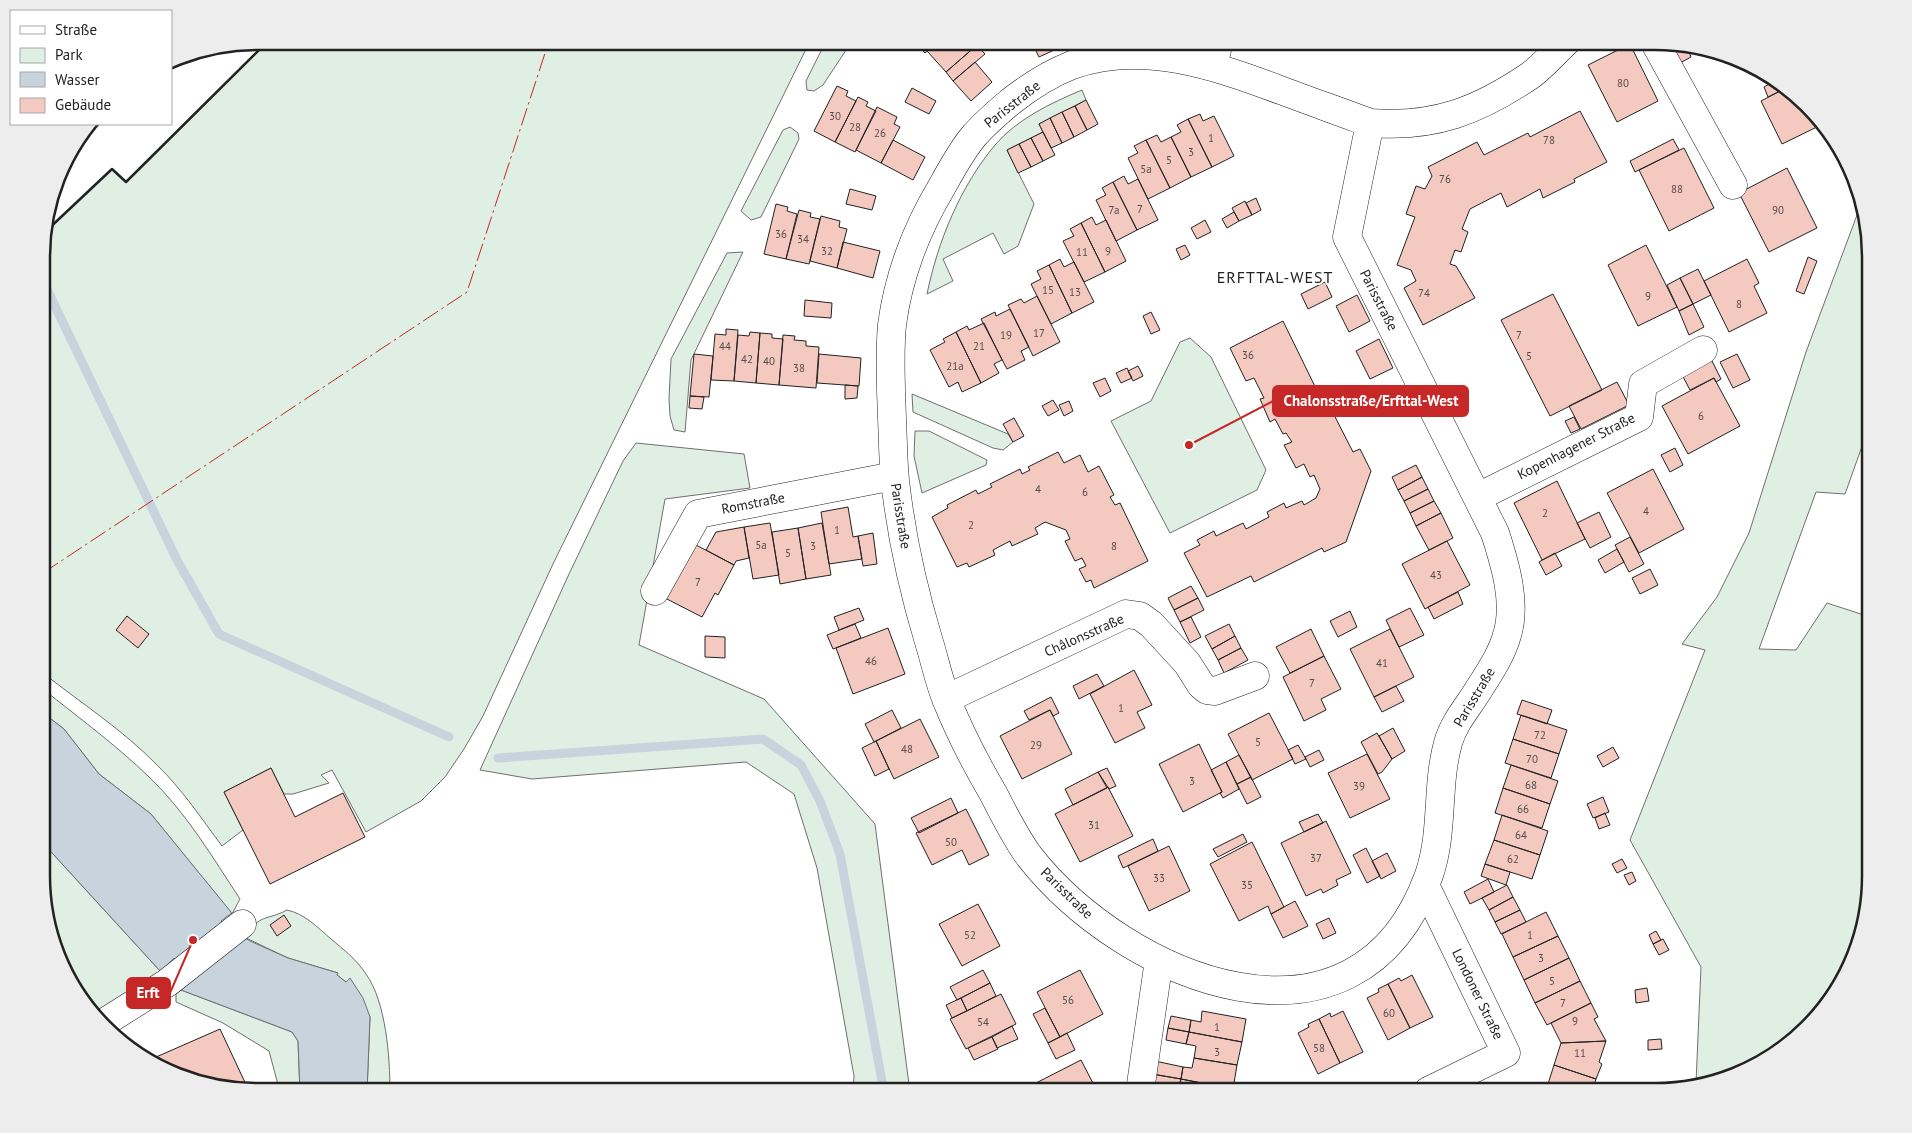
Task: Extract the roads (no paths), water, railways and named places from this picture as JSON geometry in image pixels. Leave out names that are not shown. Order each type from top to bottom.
[{"type":"street","name":"Parisstraße","points":[[1370,123],[1347,237],[1495,533],[1504,560],[1510,601],[1507,636],[1495,662],[1456,722],[1448,742],[1439,831],[1433,863],[1411,914],[1391,943],[1374,958],[1352,973],[1320,986],[1294,991],[1218,984],[1135,949],[1093,920],[1048,877],[1027,853],[981,772],[946,699],[916,598],[894,476],[891,390],[892,326],[900,286],[918,231],[969,141],[990,118],[1034,84],[1074,65],[1113,56],[1139,54],[1168,57],[1216,54],[1232,72],[1370,123],[1394,125],[1419,124],[1461,114],[1532,74],[1557,50]]},
{"type":"street","points":[[1659,50],[1733,185]]},
{"type":"street","name":"Kopenhagener Straße","points":[[1478,497],[1639,416],[1643,384],[1703,350]]},
{"type":"street","name":"Romstraße","points":[[655,591],[698,514],[894,476]]},
{"type":"street","name":"Châlonsstraße","points":[[946,699],[1126,614],[1140,616],[1151,624],[1187,663],[1201,685],[1207,690],[1216,691],[1255,676]]},
{"type":"street","name":"Londoner Straße","points":[[1425,885],[1506,1053],[1444,1083]]},
{"type":"street","points":[[109,1020],[167,983],[242,924]]},
{"type":"street","points":[[1141,1083],[1159,960]]},
{"type":"water","points":[[50,718],[64,729],[99,774],[151,814],[231,912],[231,916],[229,915],[221,921],[224,925],[250,941],[288,958],[338,973],[337,975],[346,982],[350,978],[363,998],[370,1017],[367,1083],[300,1083],[298,1041],[292,1032],[181,990],[191,982],[174,958],[161,972],[50,851]]},
{"type":"waterway","points":[[50,296],[177,560],[219,634],[449,737]]},
{"type":"waterway","points":[[498,758],[763,739],[801,765],[820,801],[840,854],[882,1083]]},
{"type":"place","name":"Chalonsstraße/Erfttal-West","points":[[1189,445]]},
{"type":"place","name":"Erft","points":[[193,940]]},
{"type":"district","name":"ERFTTAL-WEST","points":[[1275,277]]}]
